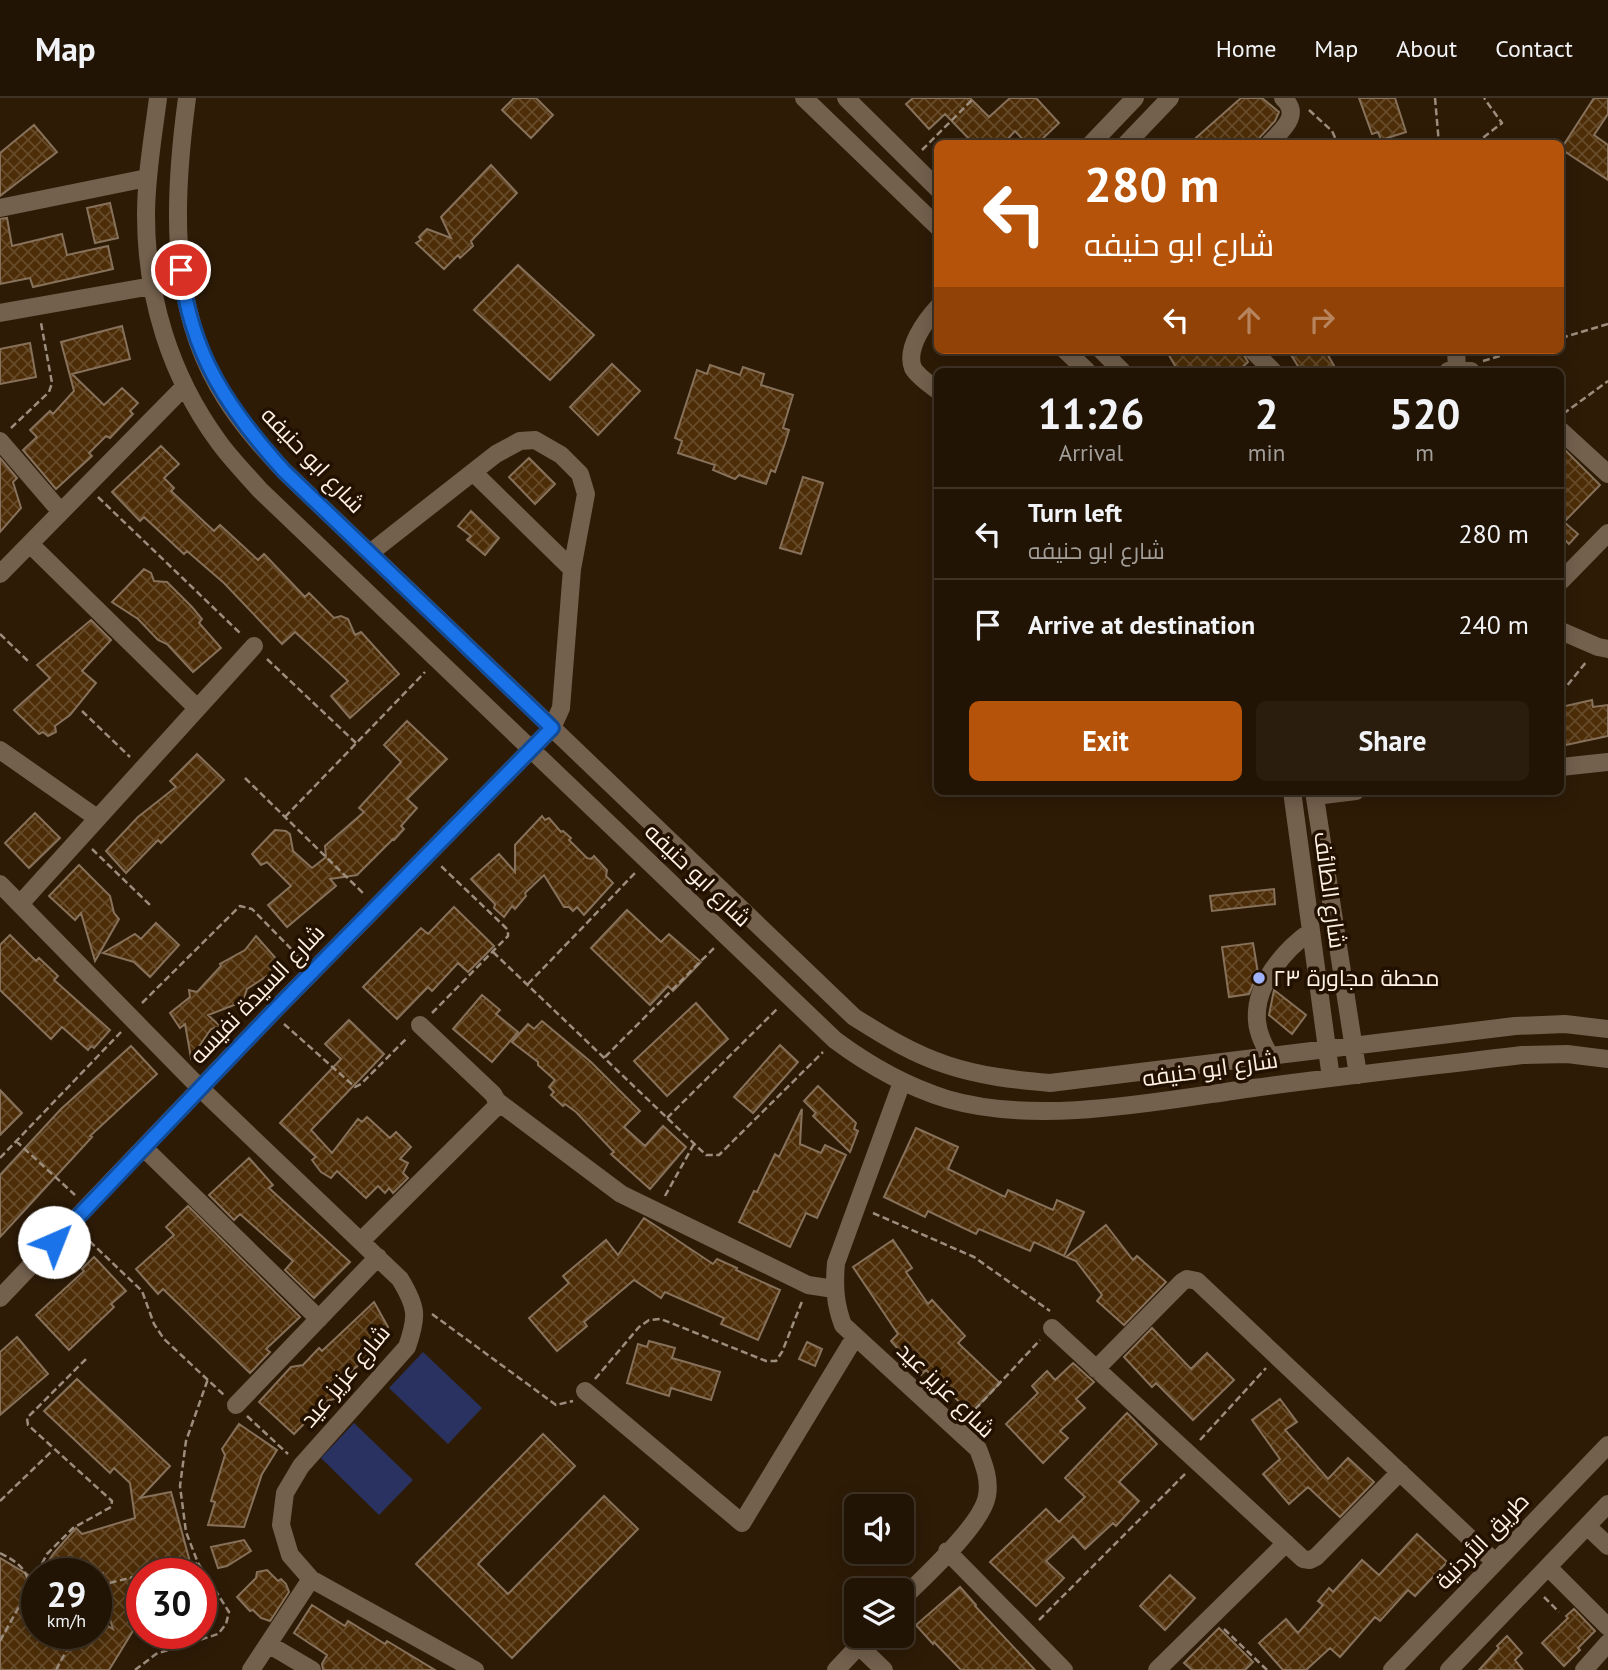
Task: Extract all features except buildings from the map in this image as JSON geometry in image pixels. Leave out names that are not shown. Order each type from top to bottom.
[{"type":"street","name":"شارع ابو حنيفه","points":[[158,98],[147,178],[146,226],[152,286],[166,346],[184,387],[218,441],[260,489],[726,936],[835,1040],[867,1063],[902,1083],[949,1099],[997,1108],[1048,1111],[1130,1104],[1522,1055],[1567,1054],[1608,1059]]},
{"type":"street","name":"شارع ابو حنيفه","points":[[187,98],[182,135],[177,231],[183,289],[195,335],[217,385],[247,430],[284,471],[854,1017],[899,1045],[959,1069],[998,1078],[1050,1083],[1515,1026],[1565,1024],[1608,1029]]},
{"type":"street","points":[[804,98],[934,224]]},
{"type":"street","points":[[846,98],[934,185]]},
{"type":"street","points":[[1095,140],[1135,98]]},
{"type":"street","points":[[1130,140],[1170,98]]},
{"type":"street","points":[[1273,140],[1290,121],[1292,112],[1283,98]]},
{"type":"street","points":[[0,208],[147,178]]},
{"type":"street","points":[[0,313],[152,286]]},
{"type":"street","points":[[934,313],[917,336],[912,359],[914,369],[934,387]]},
{"type":"street","points":[[1069,354],[1084,368]]},
{"type":"street","points":[[1105,354],[1119,368]]},
{"type":"street","points":[[1256,354],[1270,368]]},
{"type":"street","points":[[0,574],[184,387]]},
{"type":"street","points":[[1564,434],[1608,474]]},
{"type":"street","points":[[4,436],[61,512]]},
{"type":"street","points":[[370,553],[496,453],[520,441],[534,440],[561,455],[574,467],[584,482],[586,494],[572,569],[561,708],[552,728]]},
{"type":"street","points":[[473,472],[572,569]]},
{"type":"street","points":[[1564,577],[1608,533]]},
{"type":"street","points":[[30,544],[197,708]]},
{"type":"street","points":[[1564,632],[1603,648]]},
{"type":"street","points":[[20,904],[254,646]]},
{"type":"street","name":"شارع السيدة نفيسه","points":[[0,1298],[272,1013],[552,728]]},
{"type":"street","points":[[0,750],[97,818]]},
{"type":"street","points":[[1564,767],[1608,762]]},
{"type":"street","name":"شارع الطائف","points":[[1293,795],[1331,1078]]},
{"type":"street","name":"شارع الطائف","points":[[1314,795],[1358,1075]]},
{"type":"street","points":[[2,887],[200,1088],[400,1279],[412,1300]]},
{"type":"street","points":[[1270,1056],[1259,1033],[1257,1020],[1261,993],[1288,949],[1311,931]]},
{"type":"street","points":[[420,1025],[493,1094],[497,1101],[604,1184],[808,1285],[834,1289]]},
{"type":"street","name":"شارع عزيز عيد","points":[[902,1083],[836,1263],[834,1289],[837,1307],[843,1325],[978,1449],[988,1477],[987,1498],[979,1517],[914,1587]]},
{"type":"street","points":[[361,1241],[495,1108],[497,1101]]},
{"type":"street","points":[[144,1148],[318,1320]]},
{"type":"street","points":[[236,1405],[378,1257]]},
{"type":"street","points":[[1096,1369],[1187,1279],[1197,1281],[1495,1562]]},
{"type":"street","name":"شارع عزيز عيد","points":[[412,1300],[415,1324],[407,1347],[301,1466],[285,1493],[281,1525],[290,1555],[311,1579],[475,1670]]},
{"type":"street","points":[[1052,1328],[1303,1559],[1316,1557],[1400,1472]]},
{"type":"street","points":[[585,1391],[742,1523],[855,1337]]},
{"type":"street","name":"طريق الأردنية","points":[[1392,1670],[1608,1445]]},
{"type":"street","points":[[1449,1670],[1608,1504]]},
{"type":"street","points":[[1587,1526],[1608,1546]]},
{"type":"street","points":[[1157,1670],[1286,1543]]},
{"type":"street","points":[[947,1551],[1064,1670]]},
{"type":"street","points":[[1548,1567],[1608,1627]]},
{"type":"street","points":[[251,1670],[311,1579]]},
{"type":"street","points":[[1584,1670],[1608,1643]]},
{"type":"street","points":[[268,1644],[312,1670]]},
{"type":"street","points":[[836,1670],[856,1648]]},
{"type":"street","points":[[868,1648],[884,1670]]},
{"type":"path","points":[[911,162],[974,98]]},
{"type":"path","points":[[1435,98],[1439,140]]},
{"type":"path","points":[[1480,140],[1502,123],[1484,98]]},
{"type":"path","points":[[1301,106],[1310,110],[1332,131],[1336,140]]},
{"type":"path","points":[[4,436],[49,392],[52,383],[37,306]]},
{"type":"path","points":[[1564,337],[1608,324]]},
{"type":"path","points":[[1465,368],[1508,354]]},
{"type":"path","points":[[1564,414],[1608,381]]},
{"type":"path","points":[[87,486],[356,743]]},
{"type":"path","points":[[0,634],[29,662]]},
{"type":"path","points":[[1564,690],[1603,648]]},
{"type":"path","points":[[285,817],[437,659]]},
{"type":"path","points":[[82,711],[142,768]]},
{"type":"path","points":[[245,778],[377,906]]},
{"type":"path","points":[[80,838],[150,905]]},
{"type":"path","points":[[272,1013],[355,1087],[493,952],[508,936],[508,930],[428,854]]},
{"type":"path","points":[[528,985],[648,860]]},
{"type":"path","points":[[0,1158],[131,1017],[240,906],[252,909],[313,971]]},
{"type":"path","points":[[604,1058],[726,936]]},
{"type":"path","points":[[493,952],[706,1155],[719,1155],[835,1040]]},
{"type":"path","points":[[667,1118],[789,996]]},
{"type":"path","points":[[16,1141],[88,1206]]},
{"type":"path","points":[[657,1211],[694,1144]]},
{"type":"path","points":[[857,1206],[974,1257],[1050,1311],[1052,1328],[957,1428]]},
{"type":"path","points":[[72,1223],[142,1291],[154,1324],[164,1339],[301,1466]]},
{"type":"path","points":[[412,1300],[556,1405],[569,1403],[585,1391],[639,1327],[649,1320],[661,1319],[766,1361],[776,1361],[808,1285]]},
{"type":"path","points":[[1027,1632],[1192,1457],[1277,1356]]},
{"type":"path","points":[[45,1558],[73,1528],[111,1507],[112,1501],[28,1425],[27,1418],[87,1358]]},
{"type":"path","points":[[196,1558],[186,1532],[180,1486],[186,1441],[208,1379]]},
{"type":"path","points":[[0,1501],[53,1449]]},
{"type":"path","points":[[0,1553],[21,1565]]},
{"type":"path","points":[[1531,1584],[1559,1612]]},
{"type":"path","points":[[217,1593],[229,1612],[226,1624],[217,1633]]},
{"type":"path","points":[[0,1641],[21,1603]]},
{"type":"path","points":[[1211,1617],[1267,1670]]},
{"type":"path","points":[[56,1670],[67,1649]]},
{"type":"path","points":[[135,1670],[156,1654],[171,1649]]},
{"type":"shaded area","points":[[423,1352],[482,1408],[448,1444],[389,1388]]},
{"type":"shaded area","points":[[354,1423],[413,1480],[379,1515],[321,1458]]},
{"type":"place","name":"محطة مجاورة ٢٣","points":[[1259,978]]},
{"type":"route","points":[[54,1242],[272,1013],[552,728],[284,471],[247,430],[217,385],[195,335],[181,270]]}]
